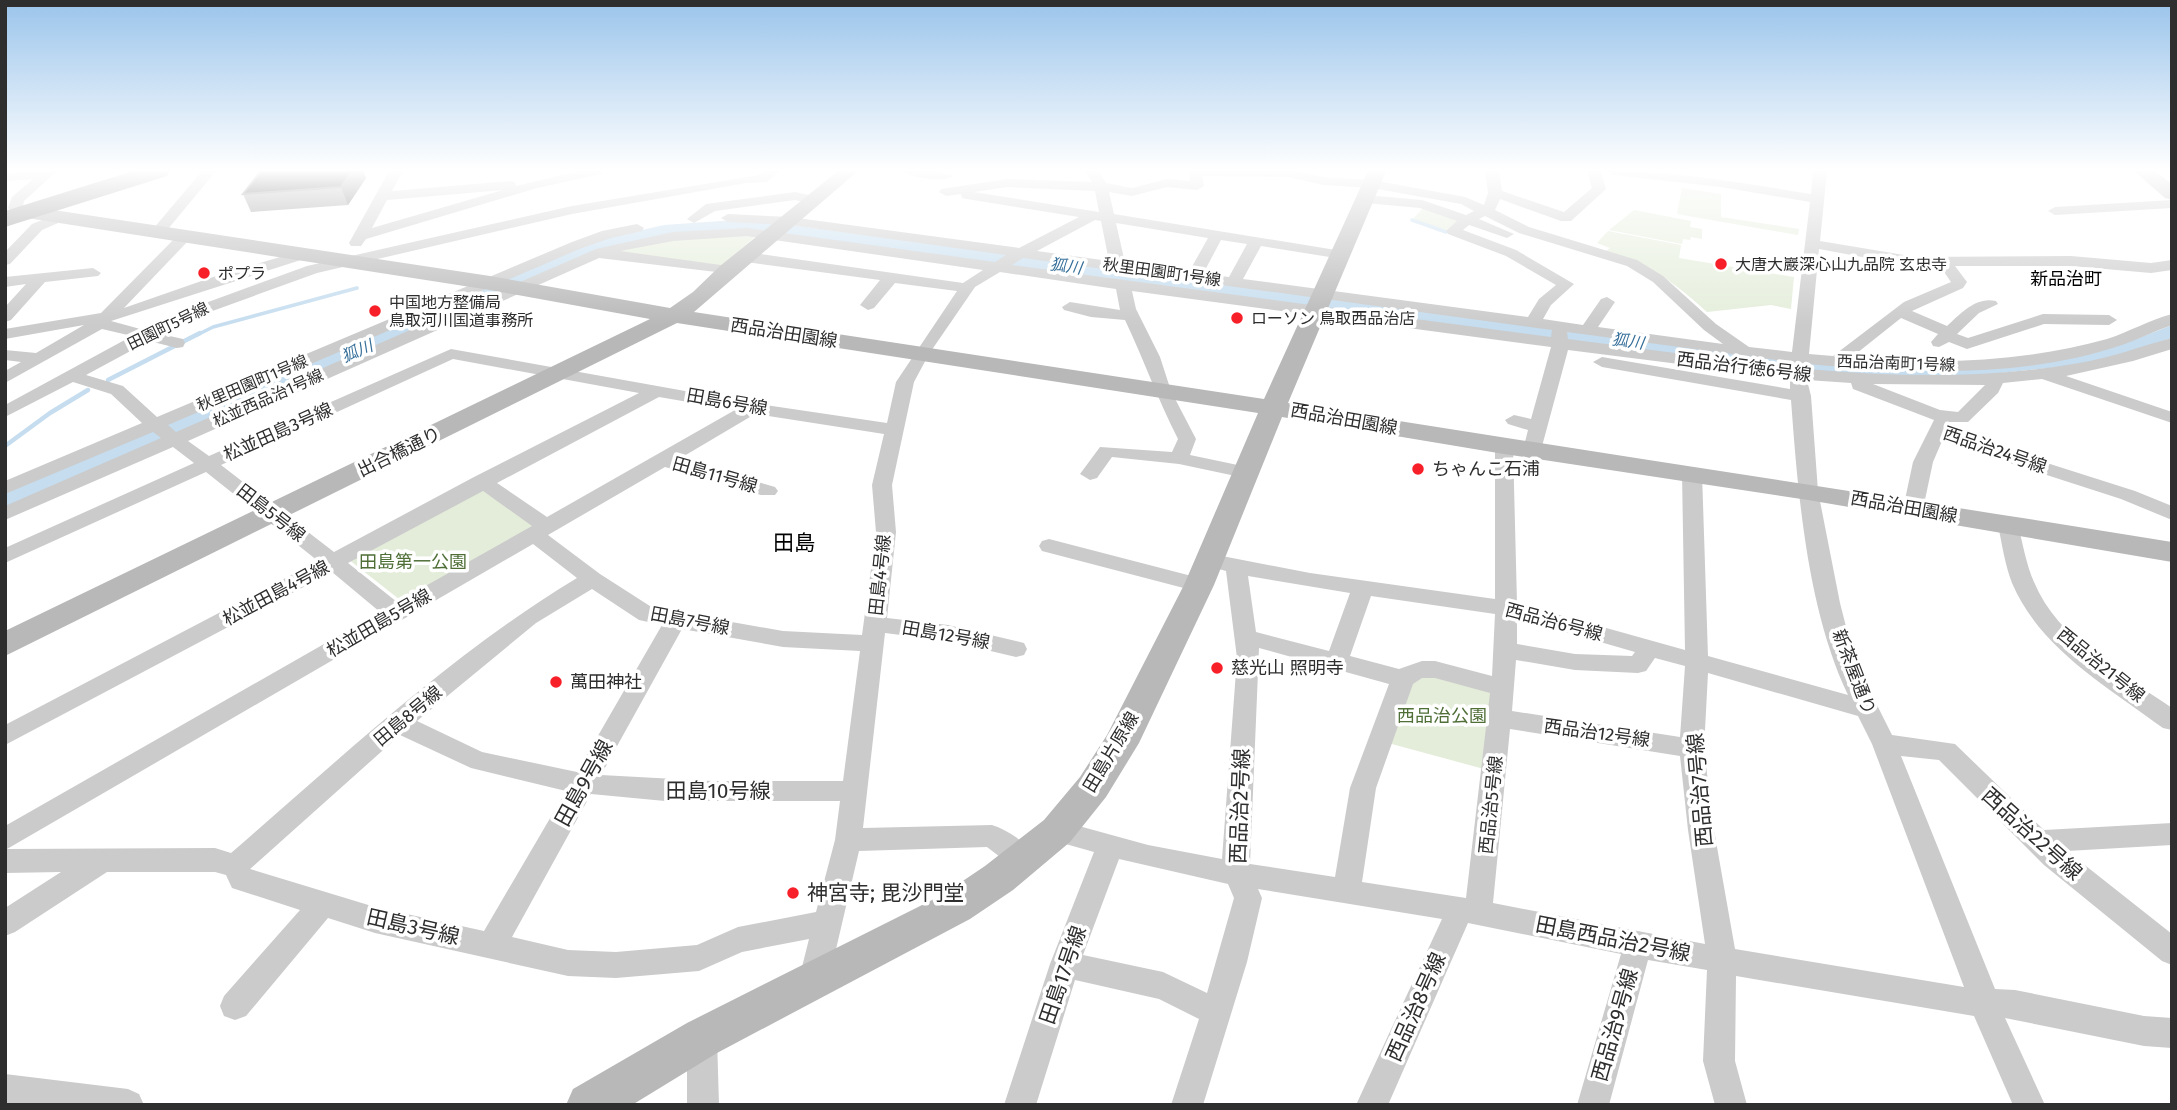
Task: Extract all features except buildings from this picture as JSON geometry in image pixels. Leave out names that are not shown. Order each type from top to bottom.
[{"type":"street","points":[[5,261],[37,227],[47,223]]},
{"type":"street","points":[[98,223],[488,283]]},
{"type":"street","points":[[158,232],[166,223]]},
{"type":"street","points":[[339,261],[352,250],[368,223]]},
{"type":"street","points":[[360,236],[418,223]]},
{"type":"street","name":"田園町5号線","points":[[5,412],[146,335],[211,305],[459,223]]},
{"type":"street","name":"秋里田園町1号線","points":[[161,429],[488,283],[607,234],[672,223]]},
{"type":"street","name":"秋里田園町1号線","points":[[771,223],[782,228],[1021,253],[1194,276],[1234,282],[1319,303]]},
{"type":"street","name":"出合橋通り","points":[[5,645],[674,316],[701,297],[788,223]]},
{"type":"street","name":"田島4号線","points":[[814,979],[848,840],[886,532],[882,485],[905,382],[920,354],[967,288],[1021,253],[1079,223]]},
{"type":"street","points":[[1111,223],[1118,266]]},
{"type":"street","points":[[1134,223],[1342,256]]},
{"type":"street","name":"田島片原線","points":[[589,1105],[702,1038],[956,907],[1057,831],[1093,787],[1121,743],[1215,570],[1245,472],[1356,223]]},
{"type":"street","points":[[1464,223],[1453,231],[1511,253],[1566,284],[1545,302],[1533,323]]},
{"type":"street","points":[[1478,223],[1632,264],[1658,279],[1710,327],[1746,351],[1800,376]]},
{"type":"street","points":[[1507,223],[1535,239]]},
{"type":"street","points":[[1535,239],[1559,223]]},
{"type":"street","name":"新茶屋通り","points":[[1815,223],[1800,376],[1808,491],[1841,650],[1884,744],[1975,972],[1982,1003],[2007,1050],[2029,1105]]},
{"type":"street","name":"松並西品治1号線","points":[[5,514],[80,464],[161,429],[524,286],[601,252],[647,240],[699,232],[747,232],[782,228],[999,266],[1123,284],[1319,303]]},
{"type":"street","points":[[1194,276],[1216,236]]},
{"type":"street","points":[[5,378],[102,320],[184,237]]},
{"type":"street","points":[[1234,282],[1256,242]]},
{"type":"street","points":[[1812,244],[1906,261],[2071,261],[2151,268],[2172,265]]},
{"type":"street","points":[[5,334],[102,320],[245,271],[302,255]]},
{"type":"street","points":[[524,286],[548,281],[602,257],[614,255],[737,264],[967,288]]},
{"type":"street","points":[[1838,370],[1900,312],[1932,294],[1957,285],[1959,282],[1947,266],[1948,261]]},
{"type":"street","points":[[5,282],[93,273]]},
{"type":"street","points":[[5,317],[40,278]]},
{"type":"street","points":[[868,305],[890,279]]},
{"type":"street","name":"西品治田園線","points":[[488,283],[524,286],[674,316],[1504,446],[1535,438],[1692,473],[2172,552]]},
{"type":"street","points":[[1123,284],[1132,316],[1151,357],[1162,391],[1187,439],[1179,458]]},
{"type":"street","points":[[1587,330],[1607,302]]},
{"type":"street","points":[[1319,303],[1533,323],[1559,339],[1800,376]]},
{"type":"street","name":"西品治行徳6号線","points":[[1319,303],[1559,339],[1701,353],[1800,376],[1838,370],[1993,378],[2044,374],[2111,363],[2172,343]]},
{"type":"street","points":[[1913,509],[1923,462],[1940,424],[1962,418],[1992,389],[1993,378],[1937,344],[1973,310],[1990,304]]},
{"type":"street","points":[[1070,306],[1091,313],[1132,316]]},
{"type":"street","points":[[1900,312],[1967,344],[2043,319],[2109,320]]},
{"type":"street","name":"西品治南町1号線","points":[[1838,370],[1973,365],[2079,351],[2151,329],[2172,319]]},
{"type":"street","points":[[102,320],[177,343]]},
{"type":"street","points":[[1559,339],[1587,330],[1701,353],[1746,351]]},
{"type":"street","points":[[1514,420],[1535,438],[1559,339]]},
{"type":"street","name":"松並田島3号線","points":[[5,555],[451,354],[560,372]]},
{"type":"street","points":[[5,355],[37,358]]},
{"type":"street","name":"西品治24号線","points":[[1838,370],[1940,424],[2172,514]]},
{"type":"street","name":"田島6号線","points":[[560,372],[752,408],[894,430]]},
{"type":"street","points":[[2044,374],[2172,418]]},
{"type":"street","name":"田島5号線","points":[[72,376],[117,390],[161,429],[273,514],[396,613]]},
{"type":"street","name":"松並田島4号線","points":[[5,736],[334,563],[481,481],[658,390]]},
{"type":"street","name":"松並田島5号線","points":[[5,839],[752,408]]},
{"type":"street","points":[[5,488],[80,464],[161,429]]},
{"type":"street","name":"西品治5号線","points":[[1467,910],[1501,718],[1508,607],[1504,446]]},
{"type":"street","points":[[1090,474],[1107,451],[1179,458],[1245,472]]},
{"type":"street","name":"田島11号線","points":[[663,460],[768,491]]},
{"type":"street","points":[[5,480],[80,464]]},
{"type":"street","name":"西品治7号線","points":[[1692,473],[1697,662],[1692,749],[1701,830],[1722,959],[1719,1061],[1731,1105]]},
{"type":"street","name":"田島7号線","points":[[481,481],[540,530],[592,579],[647,615],[783,639],[873,634]]},
{"type":"street","name":"西品治21号線","points":[[2008,525],[2023,583],[2039,611],[2060,635],[2086,657],[2172,722]]},
{"type":"street","name":"西品治6号線","points":[[1049,546],[1508,607],[1866,709]]},
{"type":"street","name":"西品治2号線","points":[[1188,1104],[1248,898],[1238,874],[1235,855],[1249,658],[1247,637],[1215,570]]},
{"type":"street","name":"田島8号線","points":[[235,866],[398,723],[528,618],[592,579]]},
{"type":"street","points":[[1336,661],[1359,606],[1363,587]]},
{"type":"street","name":"田島9号線","points":[[492,946],[649,663],[676,620]]},
{"type":"street","name":"田島12号線","points":[[873,634],[948,633],[1016,649]]},
{"type":"street","points":[[1247,637],[1403,679]]},
{"type":"street","points":[[1506,650],[1575,662],[1638,666],[1649,648]]},
{"type":"street","points":[[1347,891],[1363,788],[1403,679],[1409,672],[1424,668],[1502,688]]},
{"type":"street","name":"西品治12号線","points":[[1501,718],[1596,735],[1653,740],[1692,749]]},
{"type":"street","name":"田島10号線","points":[[398,723],[479,761],[583,785],[671,791],[853,791]]},
{"type":"street","name":"西品治22号線","points":[[1884,744],[1946,751],[2038,842],[2172,952]]},
{"type":"street","name":"田島西品治2号線","points":[[1057,831],[1148,856],[1238,874],[1467,910],[1638,945],[1922,995],[1982,1003],[2015,1004],[2144,1031],[2172,1033]]},
{"type":"street","points":[[2038,842],[2172,834]]},
{"type":"street","points":[[848,840],[992,836],[1023,859]]},
{"type":"street","name":"田島17号線","points":[[1020,1105],[1065,964],[1110,846]]},
{"type":"street","points":[[5,923],[103,860]]},
{"type":"street","name":"田島3号線","points":[[5,861],[215,860],[235,866],[242,880],[375,920],[568,963],[635,965],[699,958],[738,940],[827,923]]},
{"type":"street","points":[[235,1006],[323,903]]},
{"type":"street","name":"西品治8号線","points":[[1372,1105],[1456,918],[1467,910]]},
{"type":"street","name":"西品治9号線","points":[[1593,1105],[1638,945]]},
{"type":"street","points":[[1065,964],[1163,986],[1216,1012]]},
{"type":"street","points":[[702,1038],[703,1105]]},
{"type":"street","points":[[5,1090],[128,1105]]},
{"type":"green space","points":[[1420,223],[1458,223],[1447,232]]},
{"type":"green space","points":[[1618,223],[1691,223],[1690,227],[1702,229],[1702,239],[1683,239],[1682,244],[1609,230]]},
{"type":"green space","points":[[1728,223],[1759,223],[1799,229],[1798,235]]},
{"type":"green space","points":[[1608,231],[1681,245],[1679,258],[1794,277],[1791,309],[1771,305],[1707,312],[1648,268],[1604,252],[1610,248],[1597,243]]},
{"type":"green space","points":[[757,235],[719,268],[610,252],[680,237]]},
{"type":"green space","name":"田島第一公園","points":[[480,489],[537,527],[404,603],[348,559]]},
{"type":"green space","name":"西品治公園","points":[[1418,673],[1487,687],[1492,695],[1484,769],[1388,743],[1413,677]]},
{"type":"water","name":"狐川","points":[[776,223],[1785,360],[1949,369],[2134,340],[2172,325],[2172,338],[2112,358],[2059,367],[1963,377],[1824,373],[1353,313],[763,231],[667,234],[602,249],[5,509],[5,493],[594,241],[664,225]]},
{"type":"waterway","points":[[1420,223],[1446,232]]},
{"type":"waterway","points":[[197,335],[213,327],[357,288]]},
{"type":"waterway","points":[[108,380],[200,333]]},
{"type":"waterway","points":[[5,446],[50,413],[88,390]]},
{"type":"place","name":"大唐大巖深心山九品院 玄忠寺","points":[[1721,264]]},
{"type":"place","name":"ポプラ","points":[[204,273]]},
{"type":"place","name":"中国地方整備局 鳥取河川国道事務所","points":[[375,311]]},
{"type":"place","name":"ローソン 鳥取西品治店","points":[[1237,318]]},
{"type":"place","name":"ちゃんこ石浦","points":[[1418,469]]},
{"type":"place","name":"慈光山 照明寺","points":[[1217,668]]},
{"type":"place","name":"萬田神社","points":[[556,682]]},
{"type":"place","name":"神宮寺; 毘沙門堂","points":[[793,893]]},
{"type":"district","name":"新品治町","points":[[2066,279]]},
{"type":"district","name":"田島","points":[[794,543]]}]
